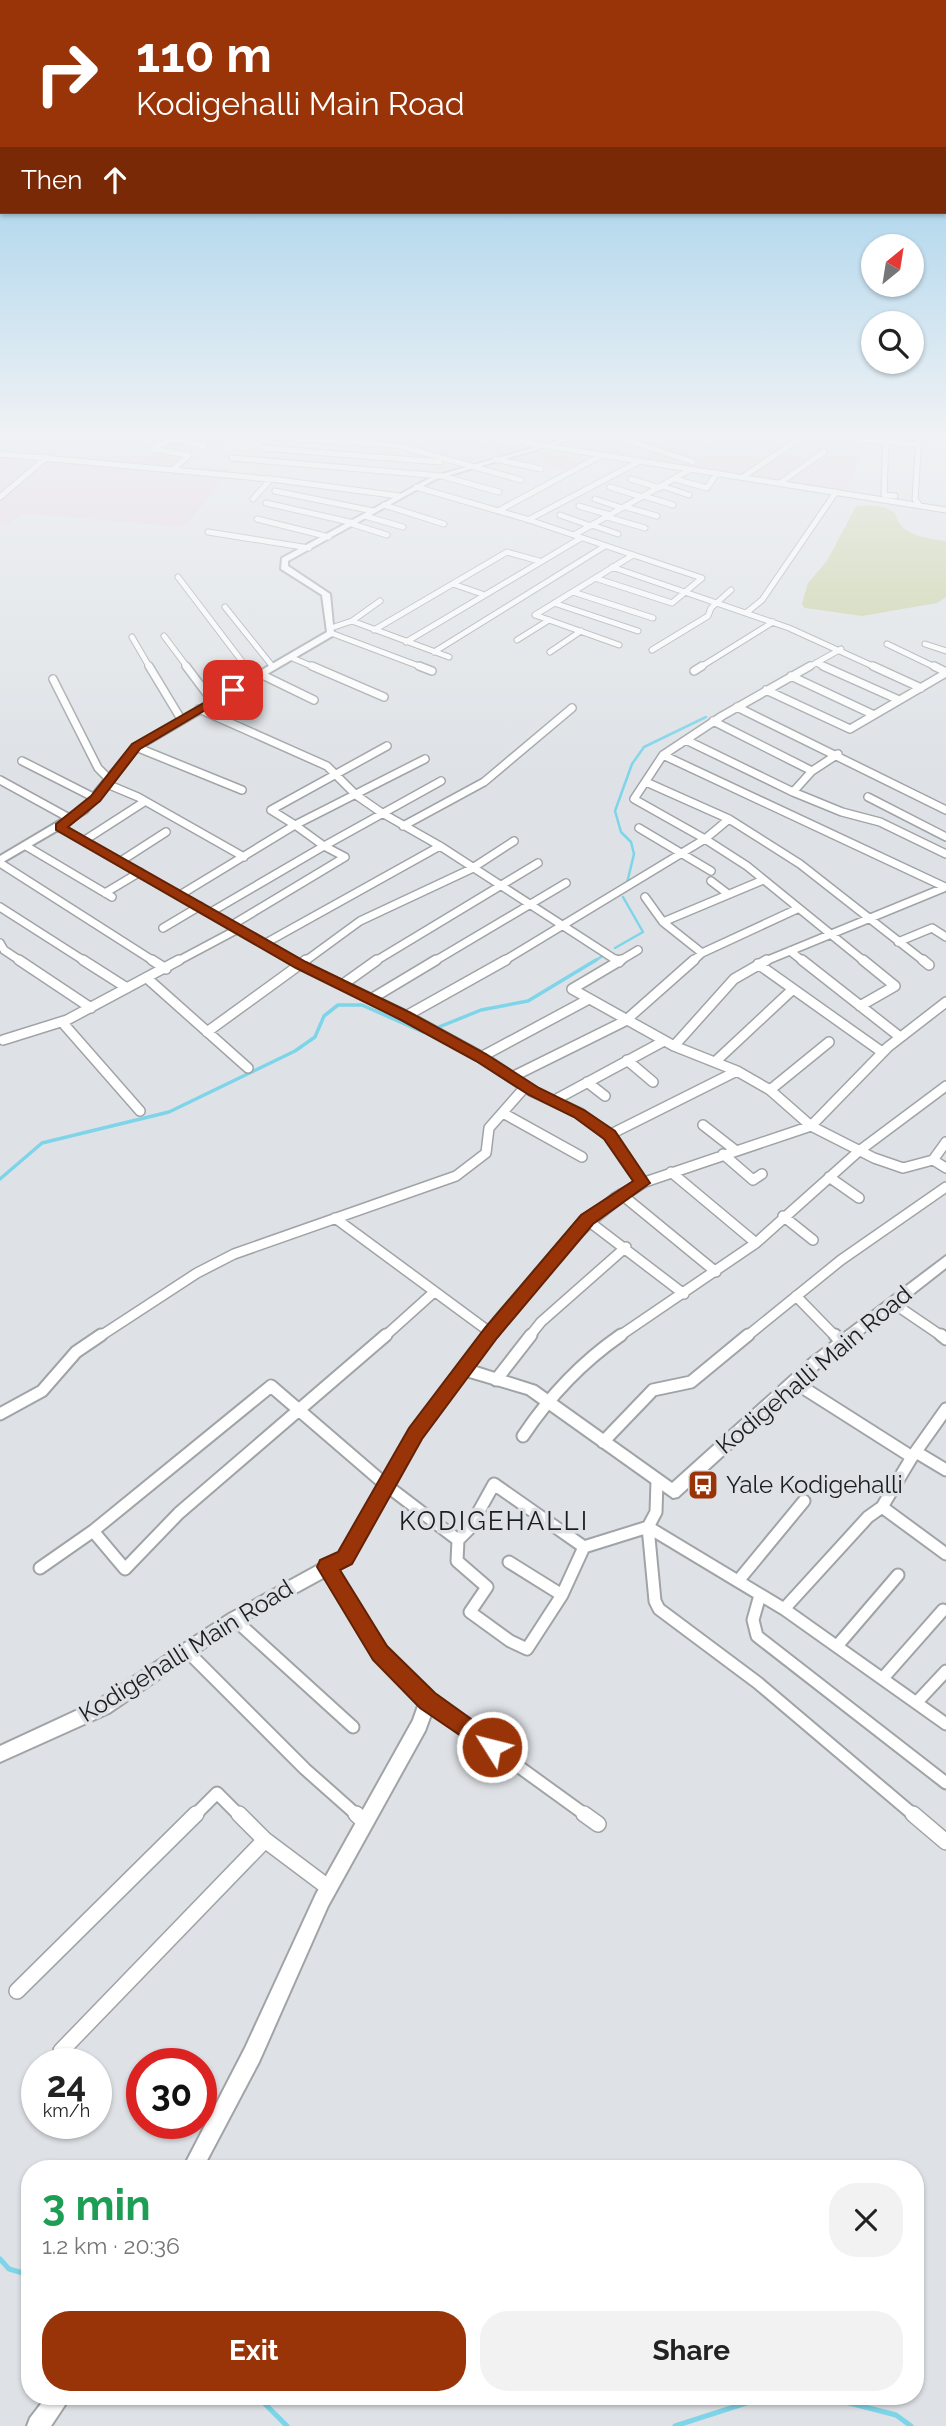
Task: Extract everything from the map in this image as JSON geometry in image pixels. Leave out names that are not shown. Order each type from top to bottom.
[{"type":"street","points":[[305,550],[285,561],[284,567],[326,594],[331,631]]},
{"type":"street","points":[[406,642],[556,550]]},
{"type":"street","points":[[434,652],[468,626],[598,550]]},
{"type":"street","points":[[595,578],[672,603],[702,579],[619,550]]},
{"type":"street","points":[[746,612],[762,600],[796,550]]},
{"type":"street","points":[[374,630],[510,551],[539,561]]},
{"type":"street","points":[[619,645],[535,615],[634,555]]},
{"type":"street","points":[[612,567],[746,612],[841,649],[921,688]]},
{"type":"street","points":[[178,577],[245,667],[314,700]]},
{"type":"street","points":[[453,584],[482,594]]},
{"type":"street","points":[[652,650],[708,616],[717,602],[731,590]]},
{"type":"street","points":[[573,592],[653,618]]},
{"type":"street","points":[[166,969],[0,861],[71,820],[96,798],[136,747],[352,621],[380,601]]},
{"type":"street","points":[[554,603],[638,631]]},
{"type":"street","points":[[225,607],[273,667]]},
{"type":"street","points":[[517,640],[549,620]]},
{"type":"street","points":[[352,621],[449,657]]},
{"type":"street","points":[[694,671],[772,622]]},
{"type":"street","points":[[331,631],[432,671]]},
{"type":"street","points":[[550,652],[581,631]]},
{"type":"street","points":[[164,636],[213,702]]},
{"type":"street","points":[[132,638],[181,719]]},
{"type":"street","points":[[887,644],[946,672]]},
{"type":"street","points":[[925,644],[946,651]]},
{"type":"street","points":[[841,649],[713,721],[663,755],[634,799],[705,839],[763,880],[895,986],[860,1006]]},
{"type":"street","points":[[290,657],[384,696]]},
{"type":"street","points":[[816,663],[899,701]]},
{"type":"street","points":[[766,691],[850,729],[946,672]]},
{"type":"street","points":[[791,676],[874,715]]},
{"type":"street","points":[[53,679],[98,768],[108,782],[244,857]]},
{"type":"street","points":[[737,707],[838,754],[946,810]]},
{"type":"street","points":[[404,827],[484,782],[572,708]]},
{"type":"street","points":[[199,709],[327,766],[356,795],[382,813],[440,846],[471,869],[619,962]]},
{"type":"street","points":[[713,721],[812,771]]},
{"type":"street","points":[[686,740],[793,792],[842,812],[880,822],[946,854]]},
{"type":"street","points":[[3,1040],[62,1022],[148,979],[345,857],[271,810],[387,746]]},
{"type":"street","points":[[136,747],[242,790]]},
{"type":"street","points":[[793,792],[812,771],[838,754]]},
{"type":"street","points":[[663,755],[945,887]]},
{"type":"street","points":[[180,895],[295,825],[425,759]]},
{"type":"street","points":[[22,761],[96,798]]},
{"type":"street","points":[[0,780],[71,820]]},
{"type":"street","points":[[211,912],[441,781]]},
{"type":"street","points":[[646,782],[729,819],[800,864],[929,965]]},
{"type":"street","points":[[868,797],[946,837]]},
{"type":"street","points":[[85,840],[144,802]]},
{"type":"street","points":[[406,1016],[563,928],[685,853],[729,819]]},
{"type":"street","points":[[60,827],[301,965],[406,1016],[481,1057],[552,1101],[579,1113],[609,1135],[642,1183]]},
{"type":"street","points":[[639,828],[685,853],[711,871]]},
{"type":"street","points":[[121,861],[166,831]]},
{"type":"street","points":[[207,1032],[360,921],[471,869],[514,841]]},
{"type":"street","points":[[26,846],[108,895],[140,872]]},
{"type":"street","points":[[264,944],[440,846]]},
{"type":"street","points":[[342,985],[374,962],[538,863]]},
{"type":"street","points":[[663,922],[763,880]]},
{"type":"street","points":[[711,881],[728,894]]},
{"type":"street","points":[[371,999],[566,883]]},
{"type":"street","points":[[674,1046],[734,979],[758,964],[945,887]]},
{"type":"street","points":[[645,897],[663,922],[702,953]]},
{"type":"street","points":[[163,928],[200,906]]},
{"type":"street","points":[[0,907],[127,988]]},
{"type":"street","points":[[512,1077],[625,1021],[702,953],[797,909]]},
{"type":"street","points":[[898,942],[932,929],[946,937]]},
{"type":"street","points":[[0,943],[4,950],[91,1008]]},
{"type":"street","points":[[638,950],[572,989],[674,1046],[737,1071],[770,1090],[811,1126],[859,1151],[903,1168],[933,1160],[946,1142]]},
{"type":"street","points":[[790,951],[900,1037]]},
{"type":"street","points":[[758,964],[882,1052]]},
{"type":"street","points":[[148,979],[248,1068]]},
{"type":"street","points":[[716,1061],[792,990]]},
{"type":"street","points":[[481,1057],[589,999]]},
{"type":"street","points":[[946,1002],[882,1052],[811,1126],[671,1172],[621,1194],[587,1220],[463,1369],[531,1391],[657,1481],[656,1512],[648,1527],[655,1601],[659,1609],[758,1683],[946,1842]]},
{"type":"street","points":[[62,1022],[140,1111]]},
{"type":"street","points":[[552,1101],[664,1041]]},
{"type":"street","points":[[770,1090],[829,1042]]},
{"type":"street","points":[[627,1060],[653,1082]]},
{"type":"street","points":[[609,1135],[737,1071]]},
{"type":"street","points":[[587,1082],[605,1096]]},
{"type":"street","points":[[0,1414],[42,1391],[76,1352],[197,1273],[234,1254],[457,1176],[486,1153],[489,1128],[526,1086]]},
{"type":"street","points":[[523,1436],[546,1402],[604,1347],[756,1243],[783,1216],[859,1151],[946,1086]]},
{"type":"street","points":[[503,1112],[582,1157]]},
{"type":"street","points":[[703,1125],[735,1150]]},
{"type":"street","points":[[723,1154],[753,1180],[762,1174]]},
{"type":"street","points":[[933,1160],[946,1168]]},
{"type":"street","points":[[671,1172],[756,1243]]},
{"type":"street","points":[[828,1177],[859,1198]]},
{"type":"street","points":[[603,1442],[653,1390],[664,1385],[691,1382],[841,1260],[946,1187]]},
{"type":"street","points":[[621,1194],[716,1272]]},
{"type":"street","points":[[783,1216],[813,1240]]},
{"type":"street","points":[[335,1219],[491,1333]]},
{"type":"street","points":[[587,1220],[626,1247],[684,1294]]},
{"type":"street","points":[[496,1380],[541,1322],[626,1247]]},
{"type":"street","name":"Kodigehalli Main Road","points":[[657,1481],[673,1492],[841,1342],[946,1261]]},
{"type":"street","points":[[93,1531],[125,1569],[179,1513],[300,1412],[433,1293]]},
{"type":"street","points":[[796,1296],[841,1342]]},
{"type":"street","points":[[893,1303],[946,1339]]},
{"type":"street","name":"Kodigehalli Main Road","points":[[0,1754],[103,1707],[234,1619],[345,1558],[416,1433],[463,1369]]},
{"type":"street","points":[[794,1382],[914,1454],[946,1470]]},
{"type":"street","points":[[40,1568],[93,1531],[271,1386],[386,1485],[458,1540]]},
{"type":"street","points":[[784,1609],[868,1517],[882,1507],[914,1454],[946,1409]]},
{"type":"street","points":[[584,1547],[494,1484],[469,1529],[458,1540],[457,1561],[487,1587],[470,1612],[510,1641],[527,1649],[562,1595],[584,1547],[648,1527],[784,1609],[946,1724]]},
{"type":"street","points":[[738,1581],[804,1501]]},
{"type":"street","points":[[882,1507],[946,1554]]},
{"type":"street","points":[[509,1562],[562,1595]]},
{"type":"street","points":[[327,1567],[380,1653],[428,1700],[598,1824]]},
{"type":"street","points":[[837,1646],[898,1575]]},
{"type":"street","points":[[760,1595],[753,1620],[757,1636],[946,1783]]},
{"type":"street","points":[[883,1678],[943,1610]]},
{"type":"street","points":[[234,1619],[353,1727]]},
{"type":"street","points":[[186,1650],[305,1769],[364,1821]]},
{"type":"street","points":[[918,1702],[946,1671]]},
{"type":"street","points":[[197,2160],[252,2055],[329,1888],[419,1725],[428,1700]]},
{"type":"street","points":[[17,1992],[217,1793],[265,1840],[329,1888]]},
{"type":"street","points":[[64,2048],[265,1840]]},
{"type":"street","points":[[38,2426],[53,2405]]},
{"type":"green space","points":[[833,550],[946,550],[946,597],[937,603],[862,616],[805,608],[802,604],[808,583]]},
{"type":"waterway","points":[[627,883],[634,854],[631,842],[621,832],[615,811],[632,764],[644,747],[706,717]]},
{"type":"waterway","points":[[615,948],[643,932],[623,897]]},
{"type":"waterway","points":[[593,962],[601,957]]},
{"type":"waterway","points":[[439,1027],[481,1010],[528,1001],[596,960]]},
{"type":"waterway","points":[[0,1179],[42,1143],[169,1112],[295,1051],[315,1037],[324,1016],[338,1005],[362,1005],[423,1032]]},
{"type":"waterway","points":[[0,2259],[9,2269],[21,2272]]},
{"type":"waterway","points":[[266,2405],[287,2426]]},
{"type":"waterway","points":[[675,2426],[740,2405]]},
{"type":"waterway","points":[[857,2405],[896,2415],[911,2426]]},
{"type":"place","name":"Yale Kodigehalli","points":[[703,1485]]},
{"type":"district","name":"KODIGEHALLI","points":[[494,1521]]},
{"type":"route","points":[[233,690],[136,747],[120,763],[103,790],[85,810],[60,827],[301,965],[406,1016],[481,1057],[534,1092],[579,1113],[609,1135],[642,1183],[627,1190],[587,1220],[491,1333],[416,1433],[345,1558],[327,1567],[380,1653],[428,1700],[492,1747]]}]
